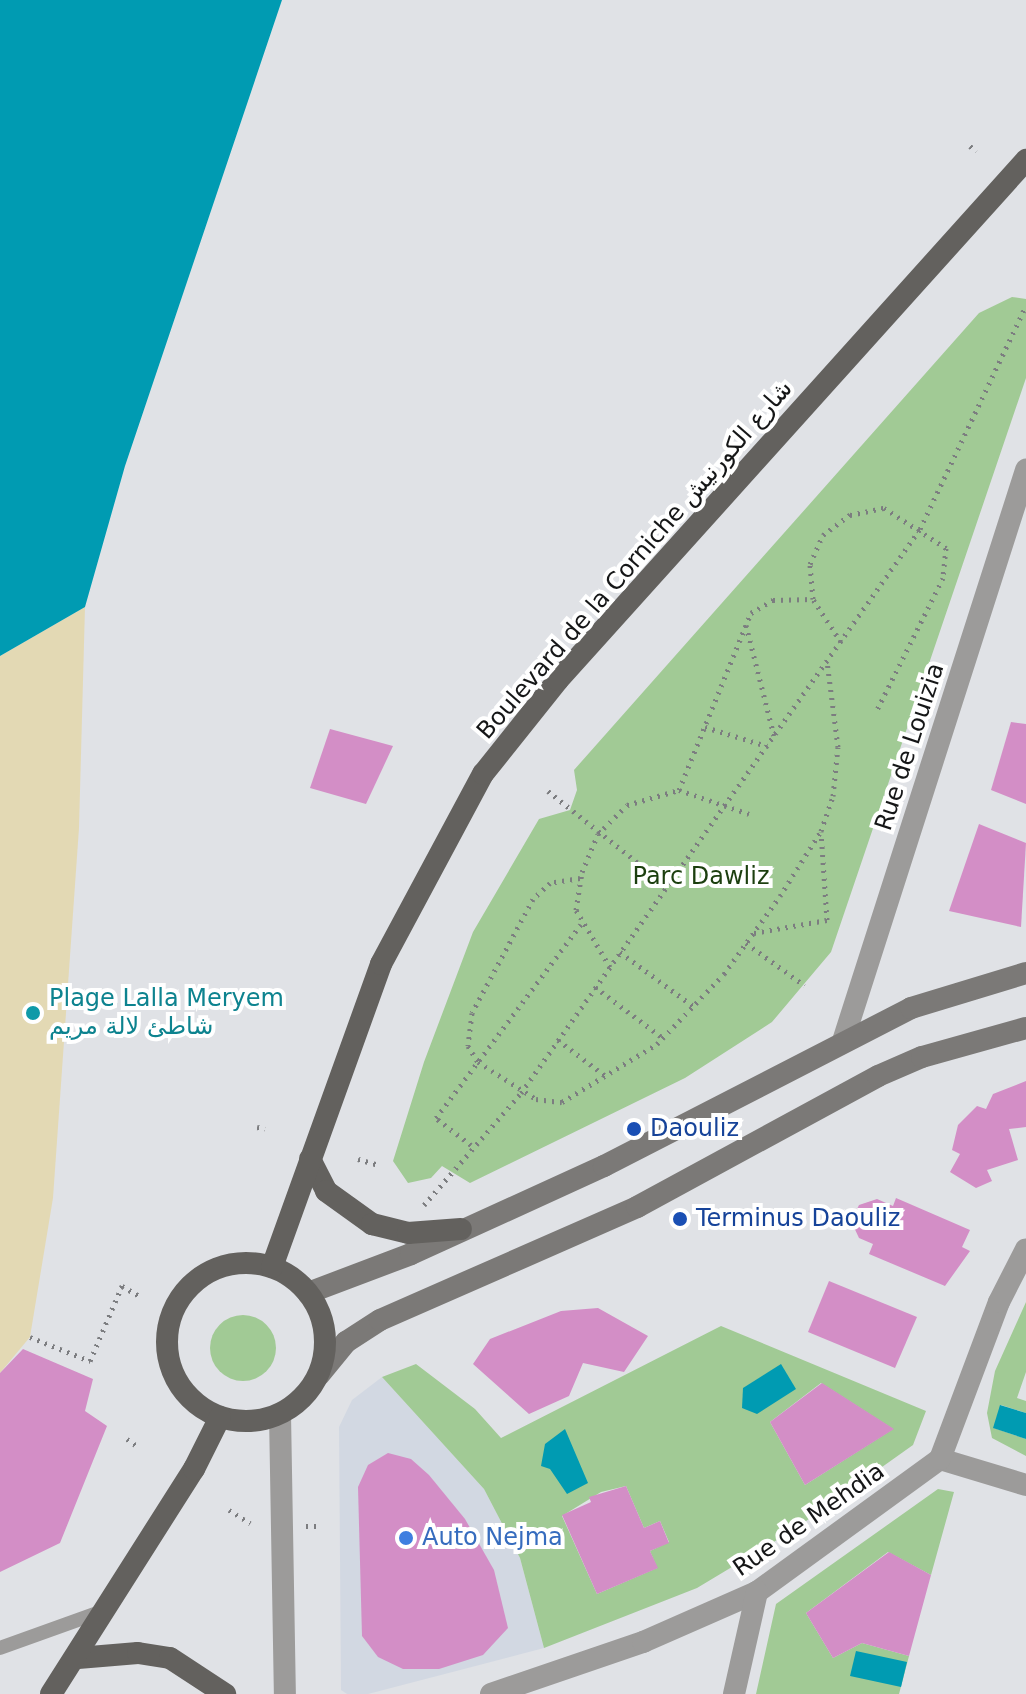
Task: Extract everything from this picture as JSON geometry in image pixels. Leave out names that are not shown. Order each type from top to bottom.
[{"type":"main road","name":"Boulevard de la Corniche شارع الكورنيش","points":[[272,1267],[387,951],[483,774],[558,680],[1026,160]]},
{"type":"main road","points":[[308,1293],[461,1229],[677,1130],[843,1041],[940,996],[1026,973]]},
{"type":"main road","points":[[319,1375],[326,1336],[308,1293],[272,1267],[244,1263],[211,1271],[173,1311],[166,1344],[175,1377],[195,1403],[220,1417],[248,1421],[280,1414],[319,1375],[346,1342],[380,1320],[637,1207],[893,1070],[1026,1028]]},
{"type":"main road","points":[[310,1159],[326,1191],[372,1224],[408,1233],[461,1229]]},
{"type":"main road","points":[[51,1694],[78,1658],[220,1417]]},
{"type":"main road","points":[[78,1658],[138,1653],[170,1658],[225,1694]]},
{"type":"street","name":"Rue de Louizia","points":[[843,1041],[1026,470]]},
{"type":"street","points":[[1026,1249],[999,1302],[940,1459],[1026,1485]]},
{"type":"street","points":[[280,1414],[285,1694]]},
{"type":"street","name":"Rue de Mehdia","points":[[491,1694],[643,1642],[757,1592],[940,1459]]},
{"type":"street","points":[[734,1694],[757,1592]]},
{"type":"lane","points":[[0,1648],[107,1610]]},
{"type":"path","points":[[970,146],[976,151]]},
{"type":"path","points":[[424,1205],[471,1145],[521,1093],[920,529],[1026,306]]},
{"type":"path","points":[[841,642],[813,599],[810,564],[823,535],[850,515],[884,508],[946,548],[943,578],[877,710]]},
{"type":"path","points":[[679,790],[751,613],[773,600],[813,599]]},
{"type":"path","points":[[746,624],[774,736]]},
{"type":"path","points":[[580,878],[550,883],[533,899],[510,952],[487,979],[468,1046],[478,1062],[521,1093],[562,1102],[608,1078],[663,1038],[754,933],[821,831],[833,796],[838,747],[827,661]]},
{"type":"path","points":[[705,727],[767,746]]},
{"type":"path","points":[[610,967],[576,910],[580,878],[598,834],[627,805],[679,790],[727,802],[749,814]]},
{"type":"path","points":[[548,791],[598,834],[667,886]]},
{"type":"path","points":[[754,933],[827,920],[821,831]]},
{"type":"path","points":[[471,1145],[436,1118],[582,923]]},
{"type":"path","points":[[746,943],[804,985]]},
{"type":"path","points":[[620,952],[693,1006]]},
{"type":"path","points":[[595,987],[663,1038]]},
{"type":"path","points":[[558,1040],[608,1078]]},
{"type":"path","points":[[257,1127],[265,1129]]},
{"type":"path","points":[[358,1159],[376,1164]]},
{"type":"path","points":[[30,1337],[90,1361],[122,1286],[141,1297]]},
{"type":"path","points":[[127,1439],[137,1446]]},
{"type":"path","points":[[229,1510],[250,1523]]},
{"type":"shaded area","points":[[382,1377],[484,1489],[520,1558],[544,1648],[368,1694],[347,1694],[341,1690],[339,1427],[352,1400]]},
{"type":"green space","name":"Parc Dawliz","points":[[1012,297],[1026,299],[1026,378],[831,952],[772,1022],[685,1078],[470,1183],[442,1166],[431,1178],[408,1183],[393,1161],[424,1062],[473,932],[539,819],[570,810],[577,790],[574,770],[979,313]]},
{"type":"green space","points":[[1026,1302],[1026,1372],[1017,1398],[1026,1401],[1026,1413],[1001,1405],[994,1428],[1026,1439],[1026,1456],[992,1438],[987,1413],[995,1371]]},
{"type":"green space","points":[[236,1315],[250,1315],[262,1320],[271,1329],[276,1348],[274,1361],[267,1372],[250,1381],[236,1381],[224,1376],[215,1367],[210,1355],[210,1341],[215,1329],[224,1320]]},
{"type":"green space","points":[[721,1326],[926,1411],[913,1445],[792,1531],[697,1588],[544,1648],[520,1558],[484,1489],[382,1377],[416,1364],[475,1409],[501,1438]],"holes":[[[821,1383],[893,1429],[805,1485],[770,1422]],[[626,1486],[644,1528],[660,1521],[669,1542],[650,1551],[657,1568],[597,1594],[562,1516],[601,1492]]]},
{"type":"green space","points":[[938,1489],[954,1492],[931,1575],[888,1552],[806,1613],[833,1658],[862,1643],[909,1656],[899,1694],[756,1694],[776,1604]]},
{"type":"sand","name":"Plage Lalla Meryem شاطئ لالة مريم","points":[[85,607],[79,828],[53,1198],[30,1337],[0,1373],[0,656]]},
{"type":"water","points":[[0,0],[282,0],[125,466],[85,607],[0,656]]},
{"type":"water","points":[[781,1364],[796,1389],[757,1414],[742,1408],[743,1388]]},
{"type":"water","points":[[1000,1405],[1026,1413],[1026,1439],[993,1428]]},
{"type":"water","points":[[565,1429],[588,1483],[567,1494],[550,1469],[541,1466],[545,1444]]},
{"type":"water","points":[[856,1651],[907,1662],[901,1687],[850,1676]]},
{"type":"building","points":[[1011,722],[1026,724],[1026,804],[991,790]]},
{"type":"building","points":[[330,729],[393,746],[366,804],[310,788]]},
{"type":"building","points":[[979,824],[1026,843],[1021,927],[949,911]]},
{"type":"building","points":[[1026,1081],[1026,1127],[1009,1129],[1018,1160],[987,1170],[992,1181],[976,1188],[950,1172],[960,1154],[952,1150],[958,1125],[977,1106],[986,1109],[993,1094]]},
{"type":"building","points":[[896,1198],[970,1230],[962,1247],[970,1251],[945,1286],[869,1254],[873,1244],[859,1238],[851,1221],[859,1205],[877,1199],[893,1206]]},
{"type":"building","points":[[829,1281],[917,1317],[895,1368],[808,1332]]},
{"type":"building","points":[[598,1308],[648,1336],[624,1372],[583,1363],[569,1396],[529,1414],[473,1364],[490,1339],[561,1311]]},
{"type":"building","points":[[23,1349],[93,1379],[85,1411],[107,1426],[60,1543],[0,1572],[0,1373]]},
{"type":"building","points":[[822,1383],[894,1429],[805,1485],[770,1422]]},
{"type":"building","points":[[388,1453],[411,1459],[429,1475],[465,1519],[494,1570],[508,1628],[483,1655],[439,1669],[403,1669],[378,1657],[362,1636],[358,1487],[368,1465]]},
{"type":"building","points":[[626,1486],[644,1528],[660,1521],[669,1543],[650,1551],[658,1568],[597,1594],[562,1515],[591,1502],[589,1497]]},
{"type":"building","points":[[889,1552],[931,1575],[909,1656],[862,1643],[833,1658],[806,1613]]},
{"type":"place","name":"Plage Lalla Meryem شاطئ لالة مريم","points":[[33,1013]]},
{"type":"place","name":"Daouliz","points":[[634,1129]]},
{"type":"place","name":"Terminus Daouliz","points":[[680,1219]]},
{"type":"place","name":"Auto Nejma","points":[[406,1538]]}]
